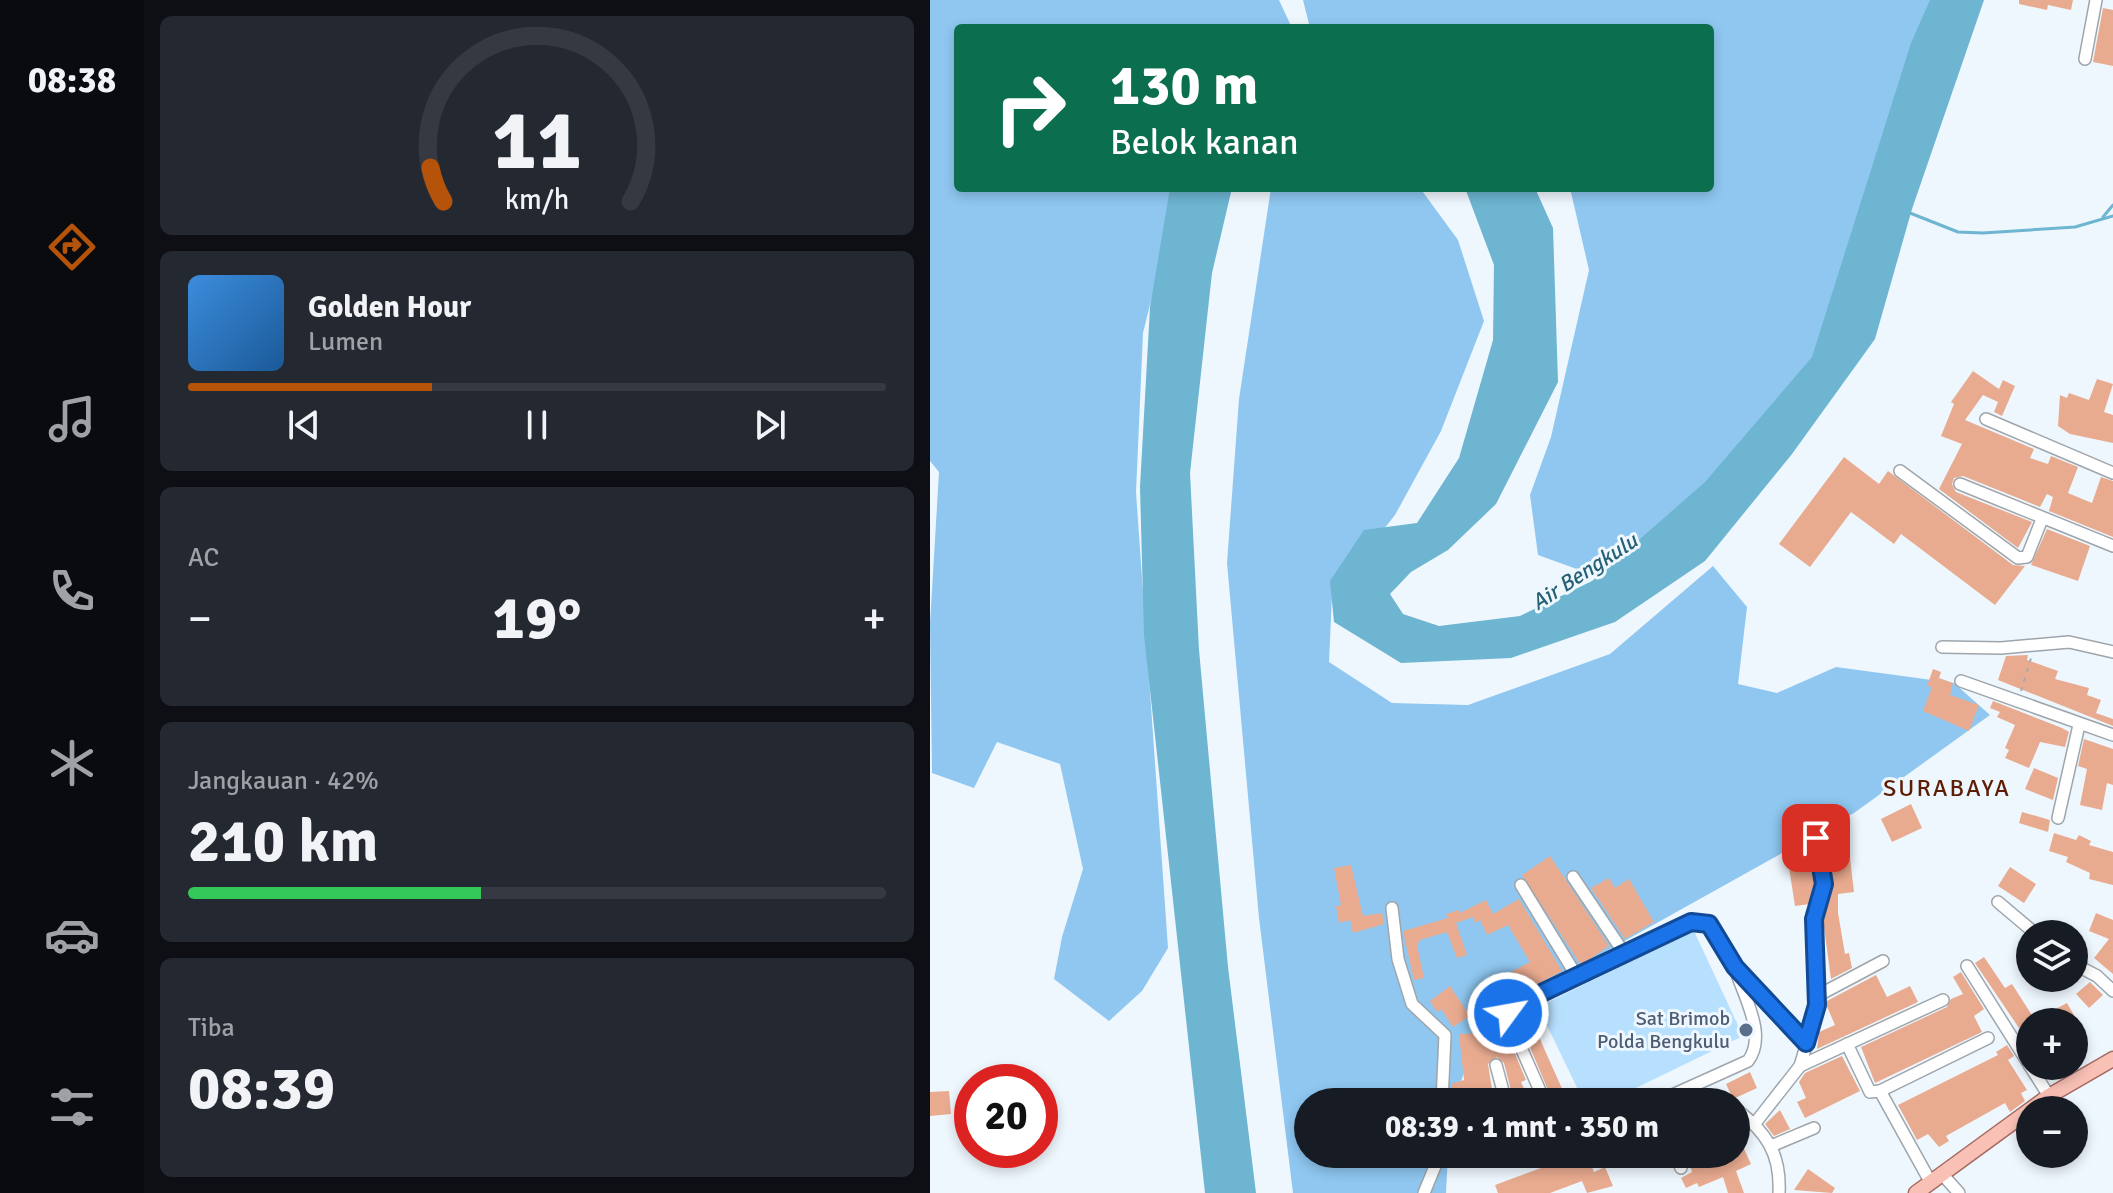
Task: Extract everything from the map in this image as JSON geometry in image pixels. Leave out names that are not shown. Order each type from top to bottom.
[{"type":"main road","points":[[2049,1096],[2113,1059]]},
{"type":"main road","points":[[1916,1193],[2016,1120]]},
{"type":"street","points":[[2085,59],[2096,0]]},
{"type":"street","points":[[1986,419],[2113,473]]},
{"type":"street","points":[[1900,471],[2018,558],[2027,557],[2042,519]]},
{"type":"street","points":[[1960,484],[2113,546]]},
{"type":"street","points":[[1942,647],[2036,647],[2069,642],[2113,652]]},
{"type":"street","points":[[1961,681],[2113,735]]},
{"type":"street","points":[[2058,818],[2079,725]]},
{"type":"street","points":[[1756,1122],[1800,1066],[1817,996],[1814,919],[1824,884],[1816,838]]},
{"type":"street","points":[[1573,877],[1624,953]]},
{"type":"street","points":[[1521,885],[1576,975]]},
{"type":"street","points":[[1998,902],[2019,920]]},
{"type":"street","points":[[1392,908],[1398,959],[1412,1004],[1445,1035],[1443,1088]]},
{"type":"street","points":[[1539,1088],[1508,1013],[1510,1008],[1691,922],[1709,924],[1735,967],[1806,1043]]},
{"type":"street","points":[[1817,996],[1883,961]]},
{"type":"street","points":[[1967,966],[2016,1044]]},
{"type":"street","points":[[1688,1088],[1748,1061],[1756,1052],[1757,1036],[1735,967]]},
{"type":"street","points":[[2088,971],[2113,991]]},
{"type":"street","points":[[1800,1066],[1943,1000]]},
{"type":"street","points":[[1847,1044],[1865,1088],[1870,1092],[1880,1091],[1988,1038]]},
{"type":"street","points":[[1496,1065],[1502,1088]]},
{"type":"street","points":[[2039,1080],[2049,1096]]},
{"type":"street","points":[[1880,1091],[1936,1178],[1959,1193]]},
{"type":"street","points":[[1750,1118],[1756,1122],[1771,1146],[1780,1178],[1779,1193]]},
{"type":"street","points":[[1771,1146],[1814,1128]]},
{"type":"street","points":[[1424,1193],[1434,1168]]},
{"type":"path","points":[[2018,701],[2036,647]]},
{"type":"shaded area","points":[[930,0],[1279,0],[1290,24],[954,24],[954,192],[1178,192],[1143,333],[1136,492],[1168,948],[1142,991],[1109,1021],[1054,979],[1062,937],[1083,869],[1060,764],[997,742],[974,788],[932,773],[930,624],[939,472],[930,461]]},
{"type":"shaded area","points":[[1303,0],[1937,0],[1836,326],[1739,455],[1642,549],[1596,576],[1538,555],[1530,495],[1551,437],[1589,270],[1571,192],[1714,192],[1714,24],[1309,24]]},
{"type":"shaded area","points":[[1930,0],[1984,0],[1912,209],[1875,339],[1792,454],[1705,561],[1615,622],[1511,658],[1401,663],[1334,622],[1330,581],[1364,530],[1417,523],[1459,458],[1493,340],[1494,265],[1467,192],[1537,192],[1553,228],[1558,382],[1496,504],[1448,550],[1411,572],[1390,594],[1403,614],[1439,626],[1520,616],[1592,581],[1705,482],[1812,357],[1911,43]]},
{"type":"shaded area","points":[[1169,192],[1231,192],[1212,273],[1190,473],[1199,650],[1228,967],[1256,1193],[1205,1193],[1144,635],[1140,487],[1150,307]]},
{"type":"shaded area","points":[[1270,192],[1423,192],[1458,240],[1484,321],[1441,431],[1395,515],[1332,595],[1329,662],[1392,703],[1468,705],[1610,654],[1713,566],[1747,607],[1738,684],[1777,693],[1836,667],[1954,683],[1990,715],[1854,813],[1479,1022],[1459,1088],[1294,1088],[1294,1168],[1447,1168],[1446,1193],[1293,1193],[1259,918],[1227,563],[1239,399]]},
{"type":"shaded area","points":[[1694,931],[1743,1036],[1636,1088],[1577,1088],[1538,1007]]},
{"type":"building","points":[[2019,0],[2073,0],[2071,10],[2048,5],[2047,10],[2019,4]]},
{"type":"building","points":[[2103,8],[2113,10],[2113,66],[2093,62]]},
{"type":"building","points":[[1973,371],[1999,389],[2003,380],[2015,386],[2002,416],[1994,412],[1998,402],[1983,395],[1965,420],[2034,449],[2030,458],[2048,464],[2051,456],[2078,467],[2068,493],[2092,503],[2101,477],[2113,481],[2113,537],[2049,511],[2053,497],[2047,494],[2040,507],[1963,476],[1954,478],[1952,484],[1956,492],[2032,522],[2018,548],[1939,489],[1962,444],[1941,436],[1954,404],[1951,402]]},
{"type":"building","points":[[2097,379],[2113,384],[2104,412],[2113,415],[2113,443],[2070,434],[2058,426],[2060,395],[2067,398],[2069,393],[2089,400]]},
{"type":"building","points":[[1844,457],[1879,484],[1888,471],[2013,565],[2025,566],[1995,605],[1901,534],[1894,544],[1851,512],[1810,567],[1779,544]]},
{"type":"building","points":[[2047,529],[2090,546],[2078,581],[2031,565]]},
{"type":"building","points":[[2028,655],[2027,660],[2058,671],[2055,679],[2089,688],[2087,695],[2101,700],[2096,713],[2113,719],[2113,726],[1998,680],[2006,656]]},
{"type":"building","points":[[1933,669],[1941,672],[1939,678],[1953,683],[1950,695],[1979,705],[1969,731],[1923,711],[1932,687],[1927,686]]},
{"type":"building","points":[[1993,701],[2069,732],[2065,747],[2040,742],[2029,768],[2005,758],[2009,750],[2005,748],[2015,725],[1997,717],[2000,712],[1990,708]]},
{"type":"building","points":[[2084,739],[2113,749],[2113,785],[2107,783],[2102,810],[2080,805],[2087,769],[2078,766]]},
{"type":"building","points":[[2034,768],[2058,778],[2053,800],[2025,789]]},
{"type":"building","points":[[1911,804],[1922,828],[1892,842],[1881,819]]},
{"type":"building","points":[[2022,812],[2050,820],[2048,832],[2019,823]]},
{"type":"building","points":[[1847,832],[1854,892],[1838,894],[1838,913],[1845,954],[1849,953],[1852,968],[1831,979],[1823,920],[1832,883],[1824,835]]},
{"type":"building","points":[[2054,833],[2076,840],[2079,835],[2091,841],[2089,845],[2113,852],[2113,885],[2089,879],[2090,873],[2066,862],[2068,857],[2049,851]]},
{"type":"building","points":[[1550,856],[1609,946],[1581,965],[1522,875]]},
{"type":"building","points":[[1811,857],[1815,884],[1810,904],[1795,906],[1788,861]]},
{"type":"building","points":[[1351,865],[1363,916],[1382,913],[1384,924],[1353,933],[1350,920],[1339,923],[1336,906],[1341,905],[1334,868]]},
{"type":"building","points":[[2010,867],[2036,884],[2024,903],[1998,886]]},
{"type":"building","points":[[1609,878],[1615,888],[1629,879],[1654,922],[1625,939],[1591,888]]},
{"type":"building","points":[[1519,899],[1562,971],[1518,995],[1507,974],[1530,962],[1508,925],[1487,935],[1480,920],[1475,923],[1473,917],[1456,923],[1467,955],[1457,958],[1447,932],[1420,940],[1417,945],[1424,978],[1414,980],[1403,931],[1448,918],[1446,914],[1459,910],[1460,913],[1486,900],[1493,914]]},
{"type":"building","points":[[2096,913],[2113,920],[2113,974],[2094,958],[2109,939],[2089,931]]},
{"type":"building","points":[[1984,957],[2005,988],[2012,984],[2027,1008],[2016,1008],[2016,1024],[1975,963]]},
{"type":"building","points":[[1961,972],[1984,1009],[1974,1016],[1982,1032],[1875,1083],[1861,1047],[1947,1007],[1951,999],[1963,994],[1953,977]]},
{"type":"building","points":[[1876,975],[1887,997],[1910,986],[1918,1002],[1817,1049],[1819,1032],[1835,1025],[1825,1002]]},
{"type":"building","points":[[2090,982],[2103,995],[2089,1008],[2076,994],[2088,992]]},
{"type":"building","points":[[1450,986],[1470,1016],[1453,1027],[1441,1009],[1437,1012],[1430,1001]]},
{"type":"building","points":[[1530,1016],[1562,1088],[1547,1088],[1519,1021]]},
{"type":"building","points":[[1500,1018],[1526,1080],[1521,1082],[1524,1088],[1510,1088],[1504,1063],[1497,1057],[1488,1064],[1492,1088],[1452,1088],[1451,1084],[1464,1080],[1459,1034],[1486,1033],[1483,1025]]},
{"type":"building","points":[[2007,1045],[2014,1056],[2008,1060],[2016,1073],[2016,1080],[2021,1080],[2027,1090],[2021,1093],[2022,1096],[2016,1096],[2016,1108],[2010,1112],[2005,1103],[1946,1136],[1949,1141],[1939,1147],[1928,1134],[1917,1140],[1898,1105],[1998,1055],[1996,1052]]},
{"type":"building","points":[[1842,1056],[1860,1091],[1805,1118],[1797,1102],[1806,1098],[1799,1082],[1805,1073]]},
{"type":"building","points":[[1750,1072],[1757,1088],[1750,1091],[1750,1088],[1728,1088],[1726,1084]]},
{"type":"building","points":[[949,1091],[951,1114],[930,1116],[930,1092]]},
{"type":"building","points":[[1780,1110],[1790,1129],[1774,1136],[1765,1124]]},
{"type":"building","points":[[1541,1168],[1592,1168],[1594,1172],[1605,1168],[1613,1186],[1587,1193],[1582,1181],[1550,1193],[1498,1193],[1495,1185]]},
{"type":"building","points":[[1691,1168],[1742,1168],[1736,1171],[1744,1193],[1728,1193],[1723,1177],[1699,1187],[1697,1183],[1686,1188],[1681,1178],[1692,1172]]},
{"type":"building","points":[[1808,1169],[1835,1188],[1832,1193],[1794,1190]]},
{"type":"waterway","points":[[2103,217],[2113,205]]},
{"type":"waterway","points":[[1910,213],[1958,232],[1983,233],[2075,227],[2113,216]]},
{"type":"place","name":"Sat Brimob Polda Bengkulu","points":[[1746,1030]]},
{"type":"district","name":"SURABAYA","points":[[1947,788]]},
{"type":"route","points":[[1508,1013],[1510,1008],[1576,975],[1691,922],[1700,921],[1709,924],[1735,967],[1806,1043],[1817,1005],[1814,919],[1822,900],[1824,884],[1816,838]]},
{"type":"water label","name":"Air Bengkulu","points":[[1584,571]]}]
